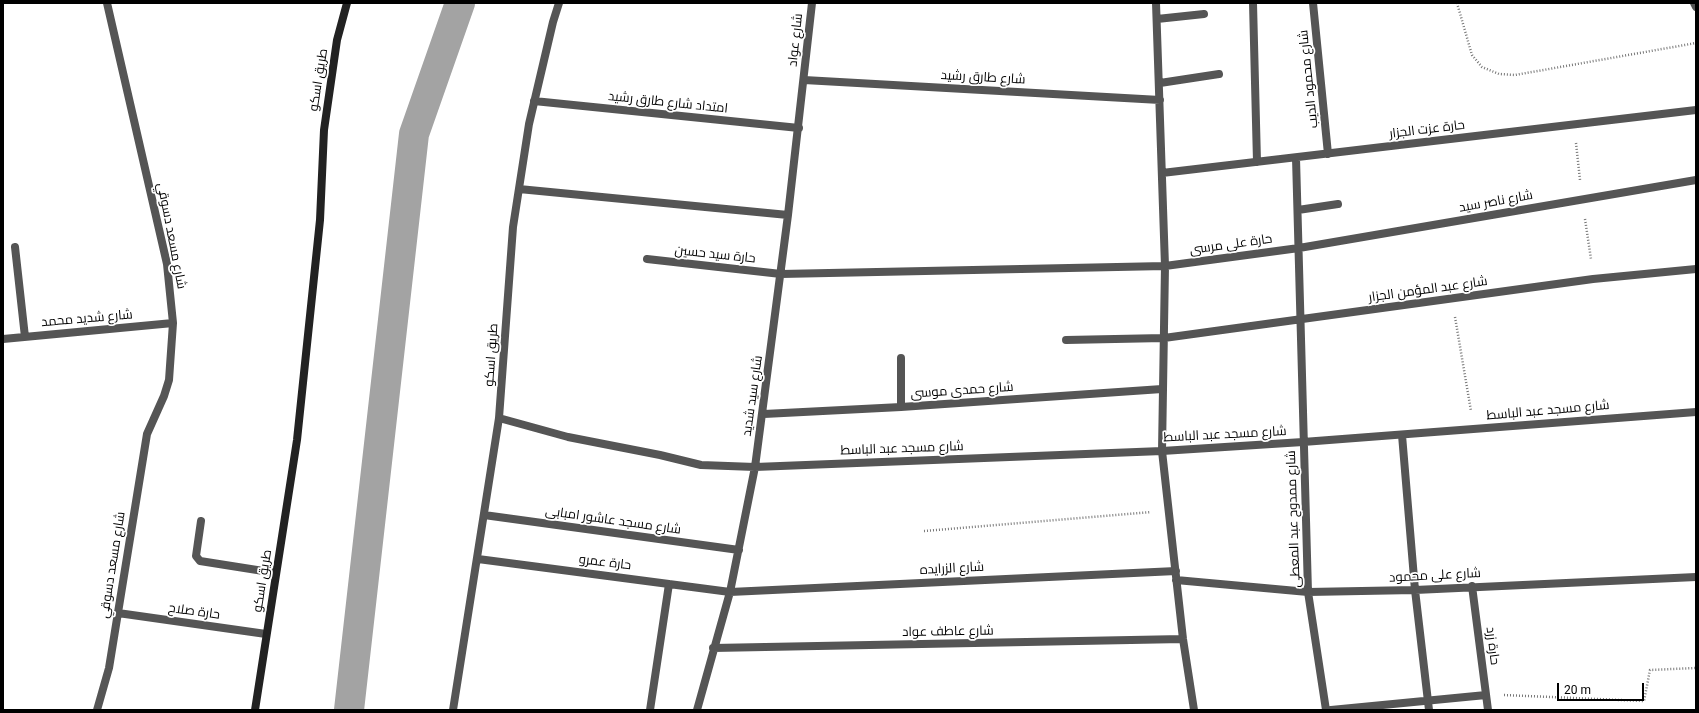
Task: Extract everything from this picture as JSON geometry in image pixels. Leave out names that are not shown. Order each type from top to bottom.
[{"type":"street","name":"شارع مسعد دسوقي","points":[[98,710],[109,668],[147,434],[164,396],[169,380],[173,323],[167,264],[107,3]]},
{"type":"street","name":"طريق اسكو","points":[[254,710],[298,424],[320,220],[324,130],[337,40],[347,3]]},
{"type":"street","name":"طريق اسكو","points":[[453,710],[499,418],[513,227],[534,100],[559,3]]},
{"type":"street","name":"شارع عواد","points":[[804,80],[812,3]]},
{"type":"street","points":[[1156,3],[1160,83],[1165,266],[1162,451],[1183,639],[1194,710]]},
{"type":"street","points":[[1253,3],[1257,162]]},
{"type":"street","name":"شارع محمود الديب","points":[[1313,3],[1328,154]]},
{"type":"street","points":[[1694,3],[1696,8]]},
{"type":"street","points":[[1157,19],[1204,14]]},
{"type":"street","points":[[1160,83],[1219,74]]},
{"type":"street","name":"شارع طارق رشيد","points":[[804,80],[1160,100]]},
{"type":"street","name":"شارع سيد شديد","points":[[697,710],[713,648],[730,592],[756,467],[764,414],[804,80]]},
{"type":"street","name":"امتداد شارع طارق رشيد","points":[[534,100],[799,128]]},
{"type":"street","name":"حارة عزت الجزار","points":[[1162,173],[1696,110]]},
{"type":"street","name":"شارع ممدوح عبد المعطى","points":[[1296,158],[1302,320],[1303,442],[1308,592],[1326,710]]},
{"type":"street","name":"شارع ناصر سيد","points":[[1299,248],[1696,180]]},
{"type":"street","points":[[519,189],[788,215]]},
{"type":"street","points":[[1298,210],[1338,204]]},
{"type":"street","points":[[15,247],[25,336]]},
{"type":"street","name":"حارة على مرسى","points":[[781,274],[1165,266],[1299,248]]},
{"type":"street","name":"حارة سيد حسين","points":[[647,259],[781,274]]},
{"type":"street","name":"شارع عبد المؤمن الجزار","points":[[1066,340],[1164,338],[1302,320],[1593,278],[1696,269]]},
{"type":"street","name":"شارع شديد محمد","points":[[3,338],[173,323]]},
{"type":"street","points":[[901,358],[901,407]]},
{"type":"street","name":"شارع حمدى موسى","points":[[764,414],[901,407],[1162,389]]},
{"type":"street","name":"شارع مسجد عبد الباسط","points":[[499,418],[568,436],[701,465],[756,467],[1162,451],[1402,435],[1696,412]]},
{"type":"street","points":[[1402,435],[1415,590],[1429,710]]},
{"type":"street","name":"شارع مسجد عاشور امبابى","points":[[484,515],[739,550]]},
{"type":"street","points":[[202,521],[196,556],[197,559],[200,561],[276,573]]},
{"type":"street","name":"حارة عمرو","points":[[478,559],[730,592]]},
{"type":"street","name":"شارع الزرايده","points":[[730,592],[1176,571]]},
{"type":"street","name":"شارع على محمود","points":[[1176,580],[1308,592],[1415,590],[1472,586],[1696,577]]},
{"type":"street","points":[[650,710],[669,584]]},
{"type":"street","name":"حارة زرد","points":[[1472,586],[1488,710]]},
{"type":"street","name":"حارة صلاح","points":[[118,613],[266,634]]},
{"type":"street","name":"شارع عاطف عواد","points":[[713,648],[1183,639]]},
{"type":"street","points":[[1331,710],[1486,694]]},
{"type":"path","points":[[1457,3],[1472,55],[1482,67],[1499,74],[1515,75],[1696,43]]},
{"type":"path","points":[[1573,125],[1593,278]]},
{"type":"path","points":[[1452,298],[1474,429]]},
{"type":"path","points":[[924,530],[1169,511]]},
{"type":"path","points":[[1486,694],[1644,701],[1650,670],[1696,668]]},
{"type":"waterway","points":[[349,710],[414,134],[460,3]]}]
